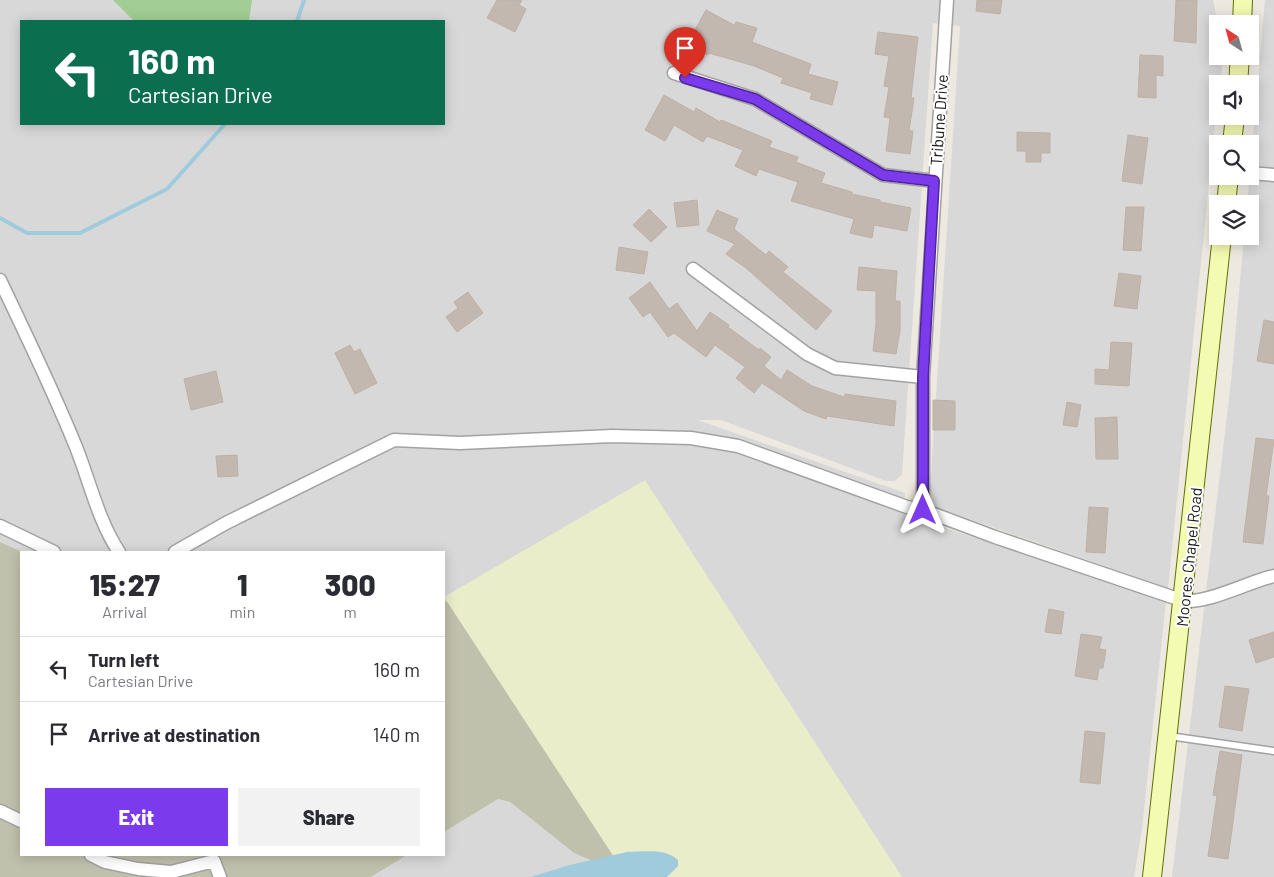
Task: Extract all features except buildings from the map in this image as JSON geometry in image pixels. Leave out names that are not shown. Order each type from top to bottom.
[{"type":"main road","points":[[1242,15],[1243,0]]},
{"type":"main road","name":"Moores Chapel Road","points":[[1152,877],[1184,601],[1221,245]]},
{"type":"street","name":"Tribune Drive","points":[[923,510],[923,377],[947,0]]},
{"type":"street","points":[[674,73],[755,99],[883,175],[934,181]]},
{"type":"street","points":[[1259,174],[1274,176]]},
{"type":"street","points":[[693,269],[807,354],[823,363],[835,368],[923,377]]},
{"type":"street","points":[[0,280],[54,393],[79,455],[106,532],[118,551]]},
{"type":"street","points":[[176,551],[226,523],[394,440],[460,443],[612,436],[691,438],[738,446],[907,508],[923,510],[995,537],[1184,601],[1197,601],[1254,580],[1274,576]]},
{"type":"street","points":[[0,526],[29,542],[52,551]]},
{"type":"street","points":[[0,811],[20,821]]},
{"type":"street","points":[[94,856],[105,862],[138,869],[171,872],[214,861],[220,877]]},
{"type":"lane","points":[[1169,736],[1274,752]]},
{"type":"shaded area","points":[[0,0],[1213,0],[1216,15],[1209,15],[1209,65],[1222,65],[1221,75],[1209,75],[1209,125],[1215,125],[1214,135],[1209,135],[1209,184],[1168,588],[929,505],[960,26],[933,23],[902,474],[895,481],[886,481],[721,420],[698,420],[905,493],[903,514],[1166,601],[1142,829],[1134,877],[371,877],[405,856],[445,856],[445,831],[498,799],[510,802],[574,853],[559,543],[445,602],[445,551],[21,551],[0,542]]},
{"type":"shaded area","points":[[1265,0],[1274,0],[1274,877],[1172,877],[1231,382],[1243,245],[1259,245],[1259,195],[1248,195],[1249,185],[1259,185],[1259,135],[1253,135],[1254,125],[1259,125],[1258,75]]},
{"type":"shaded area","points":[[645,480],[902,877],[627,877],[445,596]]},
{"type":"shaded area","points":[[0,542],[21,551],[20,856],[405,856],[371,877],[0,877]]},
{"type":"shaded area","points":[[559,543],[760,758],[612,869],[574,853],[510,802],[498,799],[445,831],[445,602]]},
{"type":"green space","points":[[113,0],[252,0],[249,20],[133,20]]},
{"type":"water","points":[[627,852],[660,852],[673,856],[678,860],[678,866],[667,877],[530,877],[570,865]]},
{"type":"waterway","points":[[297,20],[304,0]]},
{"type":"waterway","points":[[0,218],[27,233],[80,233],[167,189],[224,125]]},
{"type":"route","points":[[685,78],[755,99],[883,175],[904,179],[934,181],[923,377],[923,510]]}]
